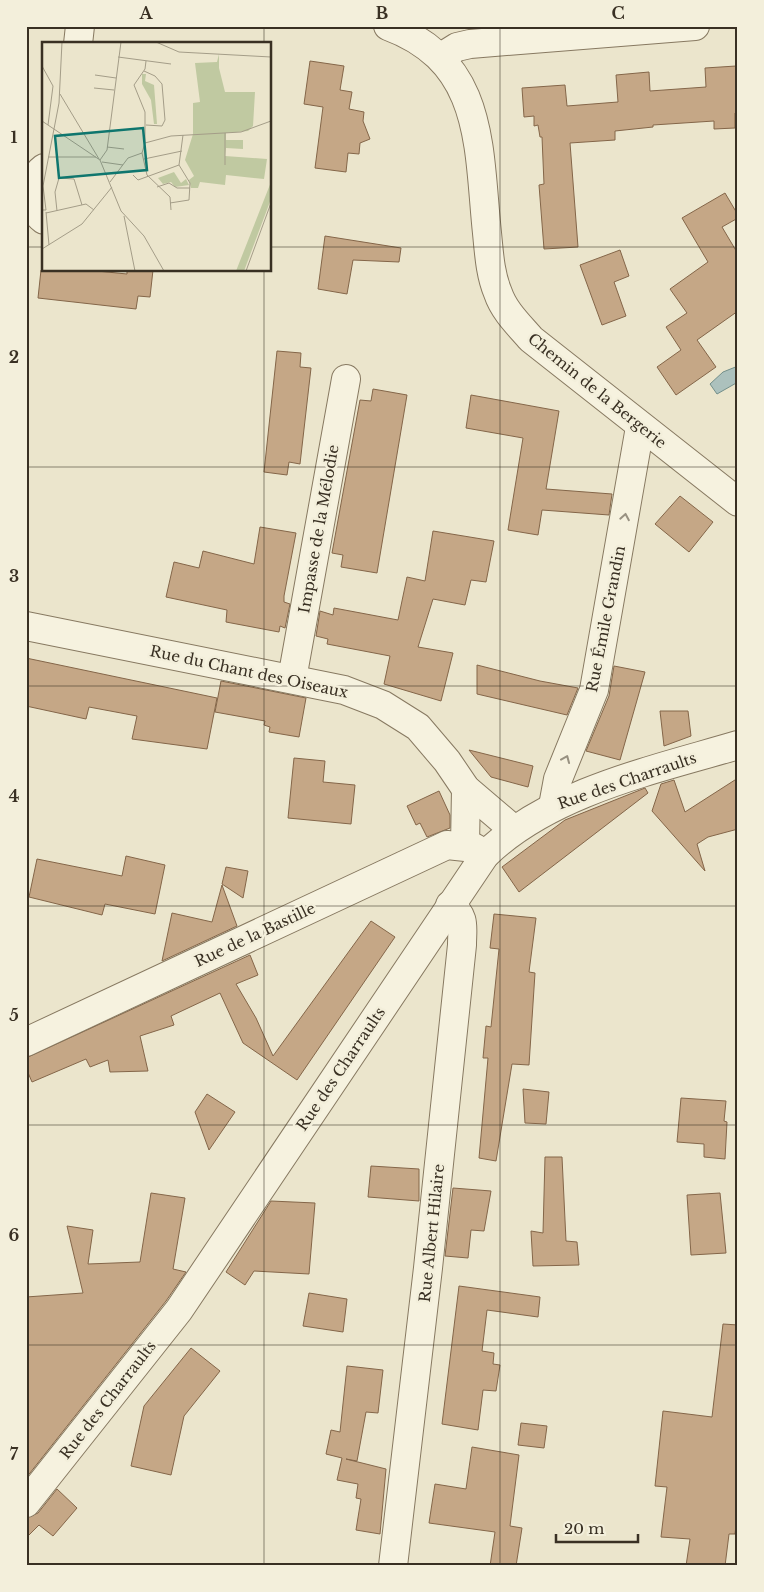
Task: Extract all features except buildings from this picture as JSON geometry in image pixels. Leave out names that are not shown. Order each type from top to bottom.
[{"type":"street","points":[[78,42],[80,26]]},
{"type":"street","name":"Chemin de la Bergerie","points":[[388,26],[410,34],[441,57],[465,93],[476,130],[491,269],[498,294],[512,317],[531,339],[640,427],[738,502]]},
{"type":"street","points":[[441,57],[457,47],[470,44],[559,32],[696,26]]},
{"type":"street","points":[[42,170],[33,181],[30,191],[35,210],[42,218]]},
{"type":"street","name":"Impasse de la Mélodie","points":[[292,680],[346,379]]},
{"type":"street","name":"Rue Émile Grandin","points":[[553,806],[558,779],[594,690],[640,427]]},
{"type":"street","name":"Rue du Chant des Oiseaux","points":[[26,626],[344,690],[383,705],[418,727],[447,761],[466,788],[513,829]]},
{"type":"street","name":"Rue des Charraults","points":[[26,1503],[179,1310],[450,905],[475,850],[553,806],[652,770],[738,744]]},
{"type":"street","points":[[466,788],[475,850]]},
{"type":"street","name":"Rue de la Bastille","points":[[26,1042],[447,845],[475,850]]},
{"type":"street","name":"Rue Albert Hilaire","points":[[393,1566],[428,1268],[462,945],[462,919],[460,912],[450,905]]},
{"type":"shaded area","points":[[738,366],[738,382],[717,394],[710,384],[723,372]]}]
